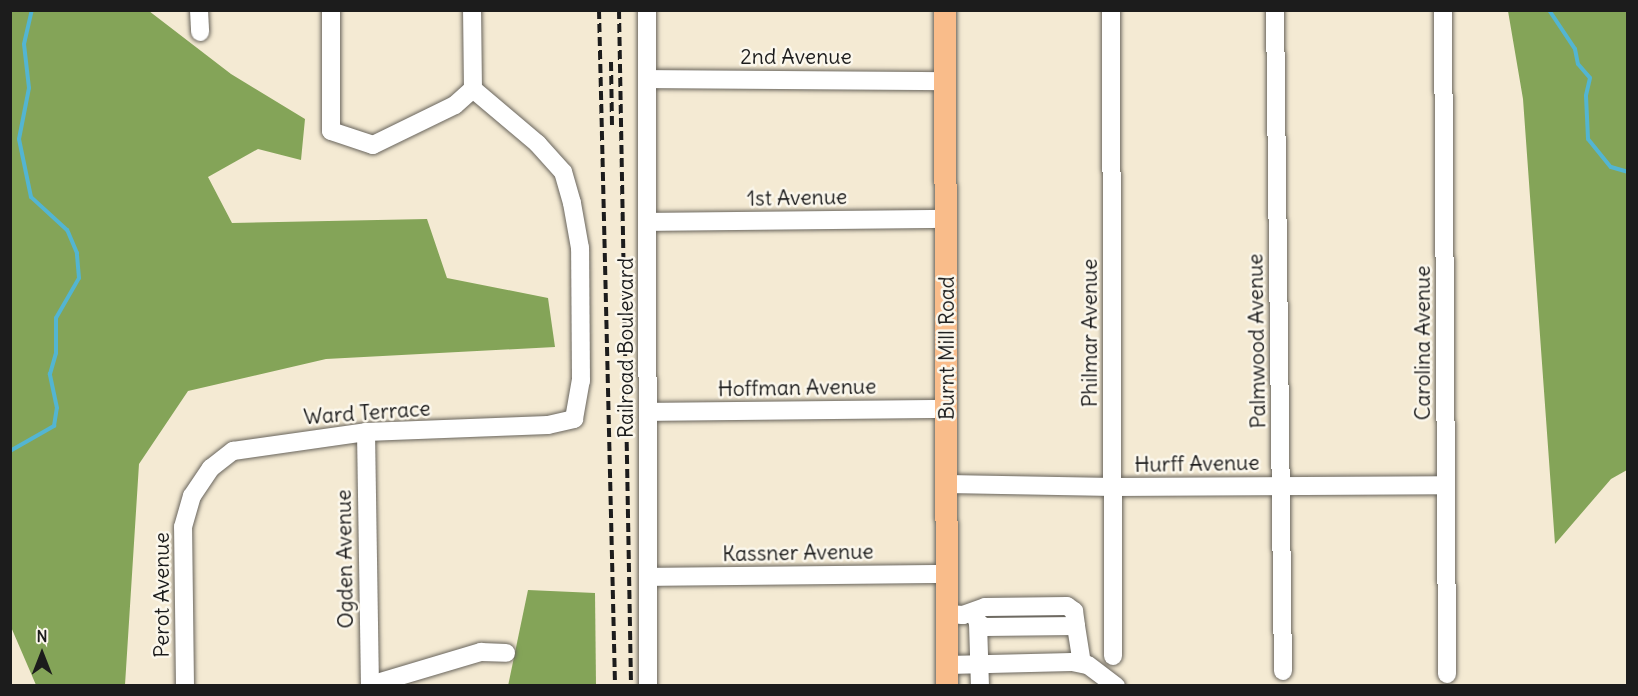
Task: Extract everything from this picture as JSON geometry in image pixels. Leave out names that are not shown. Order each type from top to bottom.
[{"type":"main road","name":"Burnt Mill Road","points":[[945,10],[949,574],[947,675]]},
{"type":"street","points":[[200,10],[200,32]]},
{"type":"street","points":[[331,10],[331,131],[373,145],[455,105],[473,89],[472,10]]},
{"type":"street","name":"Railroad Boulevard","points":[[646,10],[649,222],[648,686]]},
{"type":"street","name":"Philmar Avenue","points":[[1111,10],[1113,656]]},
{"type":"street","name":"Palmwood Avenue","points":[[1275,10],[1283,671]]},
{"type":"street","name":"Carolina Avenue","points":[[1443,10],[1447,674]]},
{"type":"street","name":"2nd Avenue","points":[[648,79],[945,81]]},
{"type":"street","name":"Ward Terrace","points":[[190,504],[212,468],[233,451],[366,432],[548,425],[574,419],[581,381],[580,248],[563,172],[538,144],[473,89]]},
{"type":"street","name":"1st Avenue","points":[[649,222],[945,219]]},
{"type":"street","name":"Hoffman Avenue","points":[[648,412],[947,409]]},
{"type":"street","name":"Ogden Avenue","points":[[366,432],[369,685]]},
{"type":"street","name":"Hurff Avenue","points":[[947,484],[1113,487],[1446,485]]},
{"type":"street","name":"Perot Avenue","points":[[185,686],[183,526],[190,504]]},
{"type":"street","name":"Kassner Avenue","points":[[648,577],[949,574]]},
{"type":"street","points":[[980,686],[976,618],[985,607],[1067,606],[1074,611],[1072,627],[1082,664]]},
{"type":"street","points":[[948,614],[976,618]]},
{"type":"street","points":[[369,685],[481,652],[506,653]]},
{"type":"street","points":[[947,675],[980,664],[1082,664],[1107,676],[1116,686]]},
{"type":"green space","points":[[11,10],[149,11],[231,74],[305,119],[301,160],[258,149],[208,177],[232,223],[427,219],[447,278],[548,298],[555,347],[326,359],[188,391],[139,464],[125,685],[36,685],[11,627]]},
{"type":"green space","points":[[1508,11],[1627,11],[1627,470],[1611,479],[1555,544],[1523,99]]},
{"type":"green space","points":[[528,590],[595,593],[596,685],[508,686]]},
{"type":"waterway","points":[[10,451],[54,426],[57,408],[50,374],[56,353],[56,318],[79,278],[77,253],[67,230],[31,197],[19,139],[29,88],[24,44],[32,10]]},
{"type":"waterway","points":[[1549,10],[1575,49],[1578,64],[1590,78],[1586,96],[1588,139],[1611,167],[1628,172]]},
{"type":"railway","points":[[599,10],[615,686]]},
{"type":"railway","points":[[619,10],[631,686]]},
{"type":"railway","points":[[611,62],[612,128]]}]
